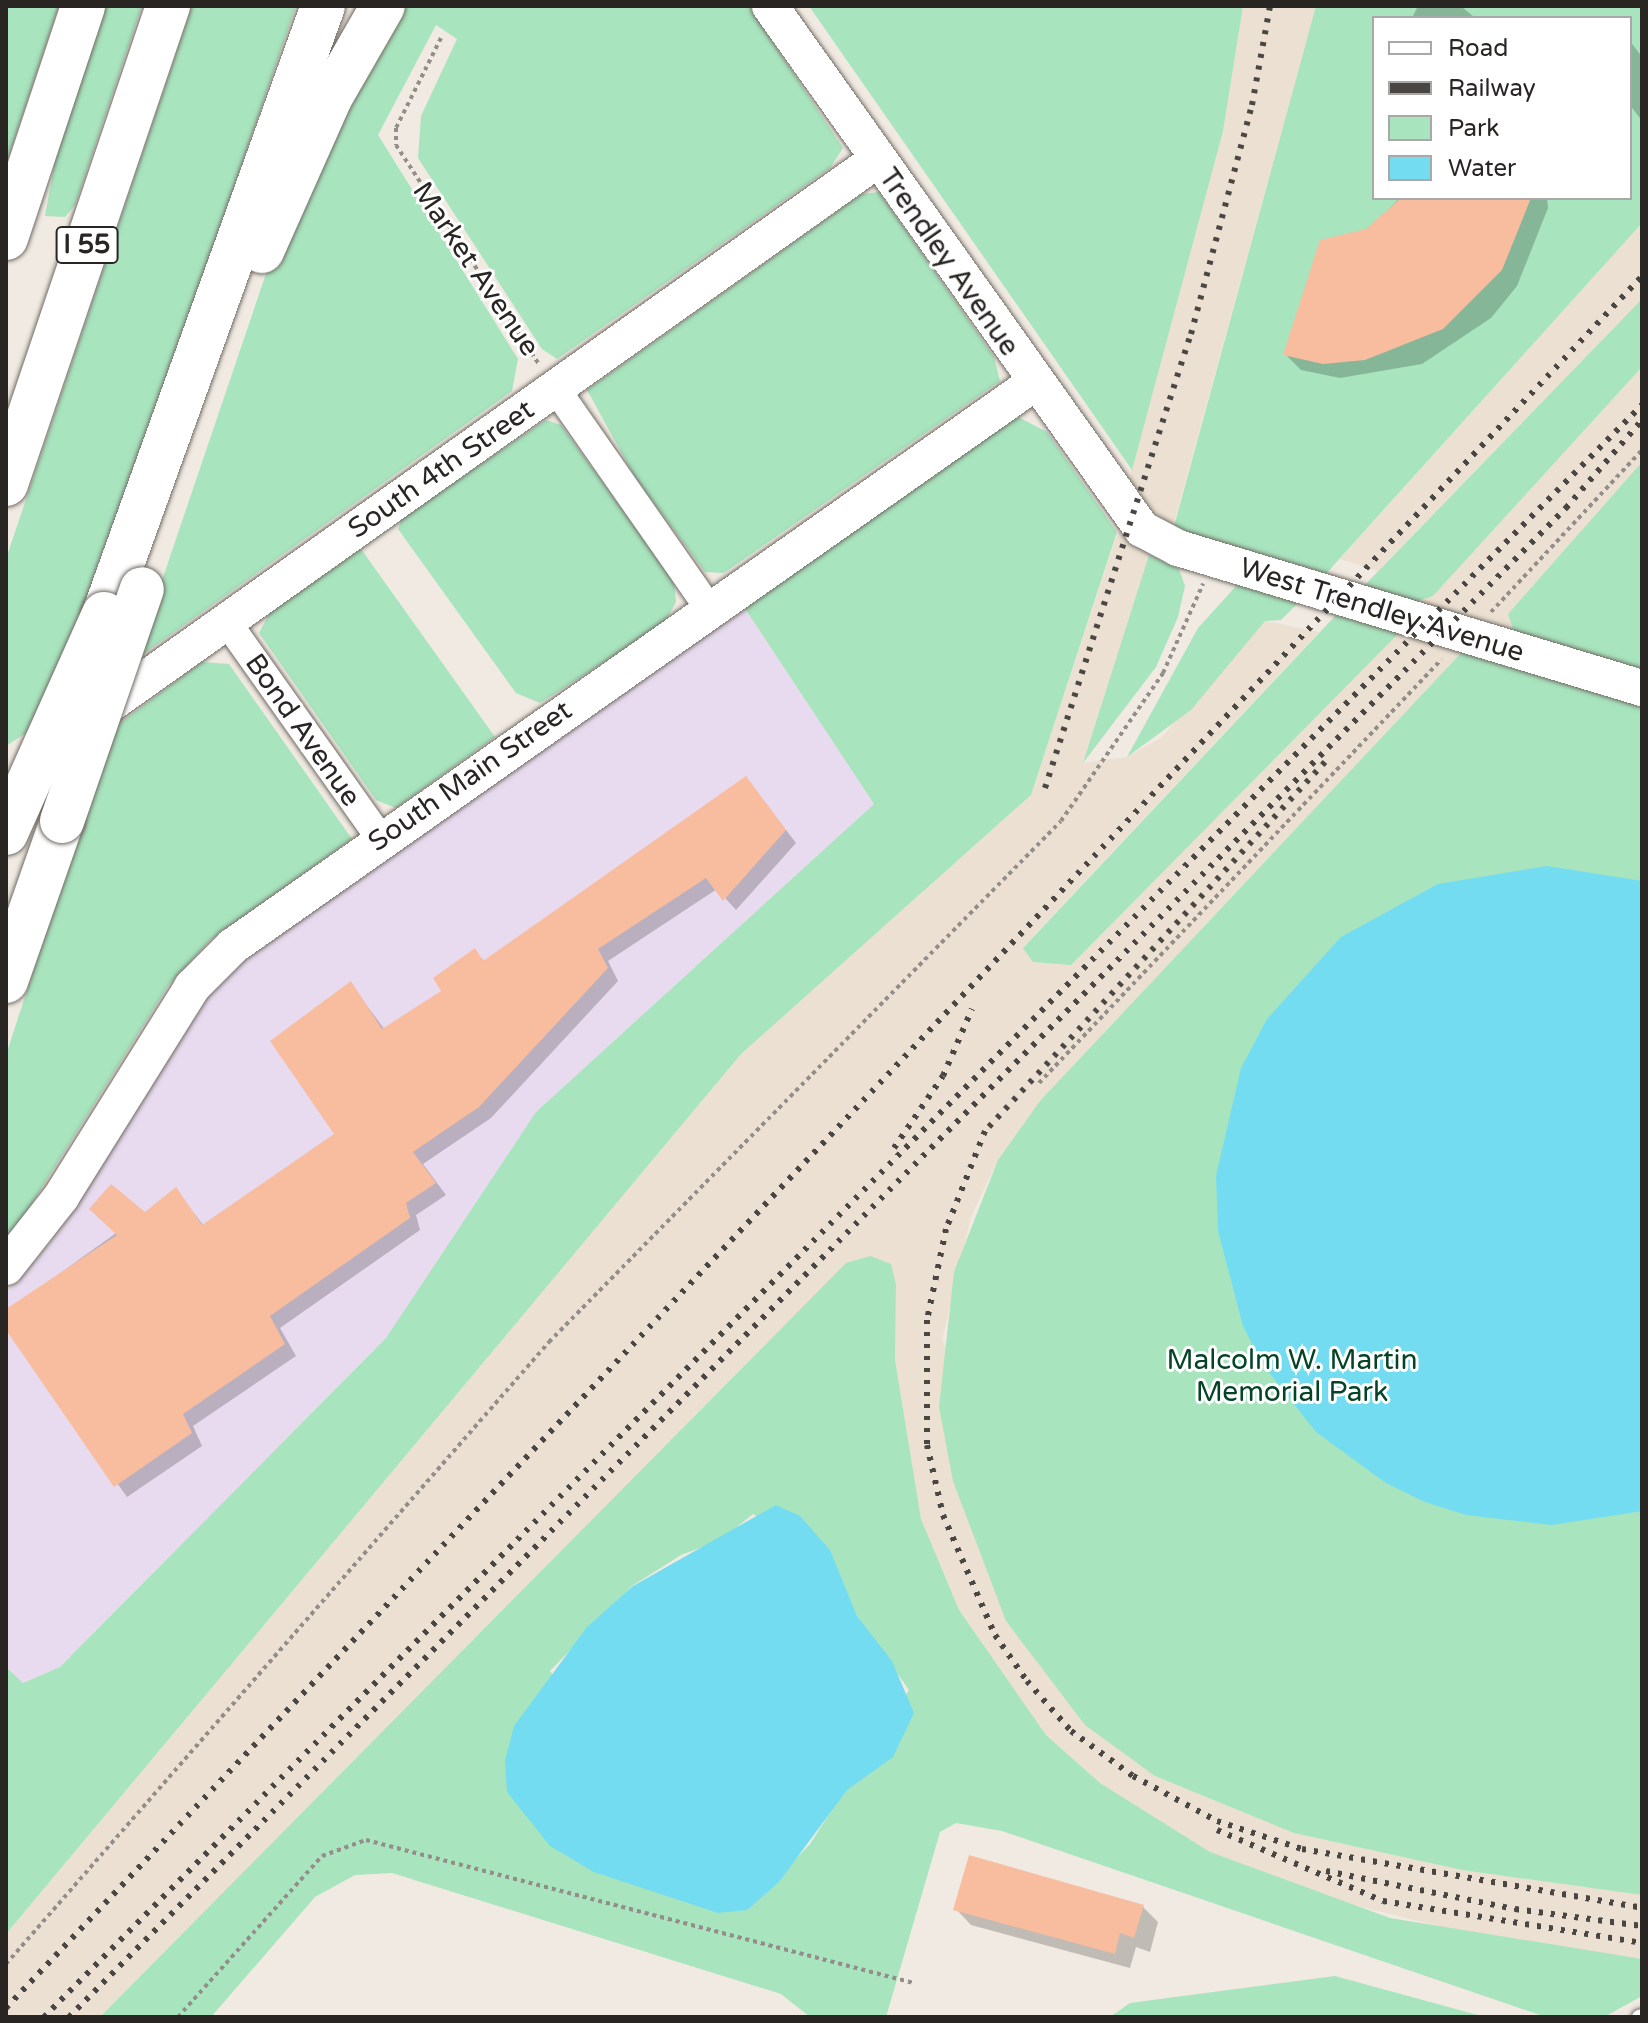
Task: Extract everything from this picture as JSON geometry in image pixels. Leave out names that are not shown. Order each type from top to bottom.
[{"type":"highway","name":"I 55","points":[[6,238],[83,6]]},
{"type":"highway","name":"I 55","points":[[6,484],[168,6]]},
{"type":"highway","points":[[6,833],[104,614],[147,508],[200,348],[227,319],[323,6]]},
{"type":"highway","points":[[252,240],[383,6]]},
{"type":"highway","points":[[6,981],[142,589],[147,508]]},
{"type":"street","name":"Trendley Avenue","points":[[770,6],[1129,517]]},
{"type":"street","name":"South 4th Street","points":[[6,778],[877,160]]},
{"type":"street","name":"South Main Street","points":[[6,1267],[61,1197],[192,987],[233,946],[380,838],[708,607],[1033,384]]},
{"type":"street","points":[[556,389],[708,607]]},
{"type":"street","name":"West Trendley Avenue","points":[[1129,517],[1160,540],[1213,559],[1642,688]]},
{"type":"street","name":"Bond Avenue","points":[[227,622],[380,838]]},
{"type":"path","name":"Market Avenue","points":[[441,38],[396,128],[396,145],[556,389]]},
{"type":"path","points":[[1039,1083],[1642,450]]},
{"type":"path","points":[[6,1964],[549,1342],[1061,821],[1163,673],[1213,559]]},
{"type":"path","points":[[178,2017],[322,1856],[366,1840],[914,1983]]},
{"type":"shaded area","points":[[1243,6],[1316,6],[1172,530],[1129,483],[1147,390],[1223,131]]},
{"type":"shaded area","points":[[1642,223],[1642,299],[1378,571],[1340,559]]},
{"type":"shaded area","points":[[1642,367],[1642,462],[1508,614],[1514,632],[1416,602],[1433,596]]},
{"type":"shaded area","points":[[1118,532],[1149,555],[1083,763],[1127,757],[1161,738],[1265,621],[1319,632],[1023,947],[1034,962],[1071,964],[1401,631],[1462,652],[1040,1101],[998,1160],[971,1216],[942,1340],[1155,1776],[1294,1833],[1462,1870],[1642,1895],[1642,1959],[1485,1938],[1303,1892],[1210,1852],[1100,1783],[1046,1735],[959,1610],[921,1519],[895,1360],[896,1285],[870,1256],[846,1263],[100,2017],[6,2017],[6,1934],[741,1054],[1031,795]]},
{"type":"shaded area","points":[[742,604],[874,804],[536,1112],[386,1338],[60,1667],[23,1683],[6,1667],[6,1292],[49,1245],[175,1039],[226,974]]},
{"type":"green space","points":[[6,6],[59,6],[6,164]]},
{"type":"green space","points":[[106,6],[142,6],[75,205],[65,217],[45,216],[55,161]]},
{"type":"green space","points":[[192,6],[296,6],[123,511],[35,727],[6,746],[6,559]]},
{"type":"green space","points":[[398,6],[749,6],[843,148],[830,168],[557,359],[542,349],[418,158],[421,116],[457,39],[436,25],[378,135],[518,359],[512,391],[135,660],[273,253]]},
{"type":"green space","points":[[809,6],[1243,6],[1223,131],[1132,470]]},
{"type":"green space","points":[[1316,6],[1642,6],[1642,223],[1324,576],[1173,530]]},
{"type":"green space","points":[[879,192],[994,357],[1000,381],[724,573],[705,572],[636,479],[587,390],[862,194]]},
{"type":"green space","points":[[1642,299],[1642,367],[1433,596],[1415,602],[1364,586]]},
{"type":"green space","points":[[1018,417],[1047,432],[1117,532],[1031,795],[741,1054],[6,1934],[6,1667],[23,1683],[60,1667],[386,1338],[536,1112],[874,804],[742,604]]},
{"type":"green space","points":[[546,420],[561,425],[674,581],[676,602],[664,624],[540,703],[516,693],[398,529],[402,518]]},
{"type":"green space","points":[[1642,462],[1642,669],[1514,632],[1508,614]]},
{"type":"green space","points":[[361,549],[495,737],[396,808],[376,800],[259,633],[270,612]]},
{"type":"green space","points":[[1149,555],[1179,569],[1185,586],[1178,617],[1156,667],[1083,763]]},
{"type":"green space","points":[[1237,585],[1299,602],[1281,620],[1265,621],[1191,710],[1127,757],[1198,628]]},
{"type":"green space","points":[[1336,615],[1401,631],[1071,965],[1033,962],[1023,948]]},
{"type":"green space","name":"Malcolm W. Martin Memorial Park","points":[[1462,652],[1642,705],[1642,1895],[1462,1870],[1294,1833],[1155,1776],[1085,1725],[1006,1621],[953,1481],[939,1407],[954,1272],[998,1160],[1040,1101]]},
{"type":"green space","points":[[202,662],[229,664],[352,839],[210,940],[168,986],[6,1245],[6,1055],[112,729]]},
{"type":"green space","points":[[870,1256],[891,1264],[896,1285],[895,1360],[921,1519],[959,1610],[1046,1735],[1100,1783],[1210,1852],[1390,1918],[1642,1959],[1642,1996],[1604,2017],[1546,2017],[1002,1831],[956,1823],[940,1832],[886,2017],[810,2017],[781,1994],[392,1873],[355,1875],[315,1897],[211,2017],[100,2017],[846,1263]],"holes":[[[753,1514],[829,1550],[857,1616],[909,1690],[810,1844],[747,1910],[550,1671],[632,1586],[681,1555],[721,1540]]]},
{"type":"green space","points":[[1335,1976],[1485,2017],[1110,2017],[1130,2003]]},
{"type":"water","points":[[1547,866],[1642,881],[1642,1511],[1552,1525],[1466,1515],[1425,1502],[1386,1483],[1316,1432],[1263,1365],[1243,1326],[1218,1231],[1216,1176],[1241,1068],[1267,1019],[1341,937],[1438,884]]},
{"type":"water","points":[[776,1505],[800,1516],[830,1550],[857,1616],[892,1661],[914,1713],[893,1757],[847,1790],[779,1882],[747,1910],[718,1913],[594,1872],[550,1846],[507,1792],[505,1761],[514,1726],[587,1627],[633,1586]]},
{"type":"building","points":[[1399,200],[1530,200],[1502,270],[1443,329],[1365,360],[1323,364],[1283,355],[1320,240],[1366,229]]},
{"type":"building","points":[[746,776],[786,830],[723,901],[706,878],[598,949],[608,968],[479,1107],[413,1152],[436,1183],[406,1203],[410,1218],[270,1316],[285,1344],[183,1414],[192,1433],[114,1487],[6,1330],[6,1309],[117,1235],[89,1209],[111,1184],[145,1212],[176,1187],[202,1225],[334,1134],[270,1041],[351,981],[382,1029],[441,991],[433,978],[475,948],[483,961]]},
{"type":"building","points":[[969,1855],[1144,1905],[1134,1938],[1120,1933],[1115,1954],[953,1910]]},
{"type":"railway","points":[[1045,788],[1191,334],[1252,105],[1270,6]]},
{"type":"railway","points":[[6,2008],[1642,276]]},
{"type":"railway","points":[[44,2017],[1642,405]]},
{"type":"railway","points":[[69,2017],[1566,508],[1642,420]]},
{"type":"railway","points":[[1325,762],[985,1131],[946,1229],[927,1320],[927,1445],[943,1515],[995,1635],[1027,1681],[1071,1731],[1133,1776],[1217,1821],[1302,1849],[1642,1908]]},
{"type":"railway","points":[[894,1148],[943,1076],[972,1009]]},
{"type":"railway","points":[[1217,1830],[1383,1901],[1642,1943]]},
{"type":"railway","points":[[1326,1871],[1515,1909],[1642,1926]]}]
